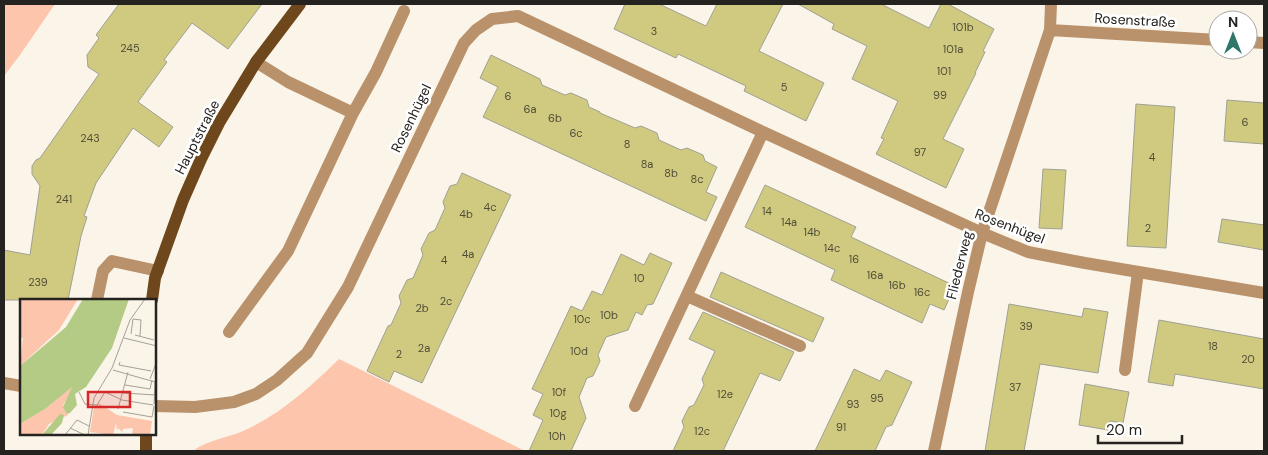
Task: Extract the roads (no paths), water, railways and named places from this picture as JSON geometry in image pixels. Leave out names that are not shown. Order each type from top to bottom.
[{"type":"main road","name":"Hauptstraße","points":[[152,299],[155,278],[183,200],[219,123],[256,62],[300,4]]},
{"type":"main road","points":[[146,435],[146,451]]},
{"type":"street","name":"Fliederweg","points":[[934,451],[982,233],[1050,30],[1051,4]]},
{"type":"street","points":[[229,332],[288,251],[353,113],[376,72],[404,11]]},
{"type":"street","name":"Rosenhügel","points":[[156,406],[195,407],[234,402],[256,394],[277,380],[306,353],[348,287],[464,43],[476,30],[492,19],[518,16],[763,132],[982,233],[1028,252],[1264,293]]},
{"type":"street","name":"Rosenstraße","points":[[1050,30],[1208,39]]},
{"type":"street","points":[[256,62],[288,82],[353,113]]},
{"type":"street","points":[[636,406],[763,132]]},
{"type":"street","points":[[97,299],[103,271],[112,261],[158,271]]},
{"type":"street","points":[[1125,370],[1138,272]]},
{"type":"street","points":[[687,296],[800,346]]},
{"type":"street","points":[[4,383],[20,386]]}]
